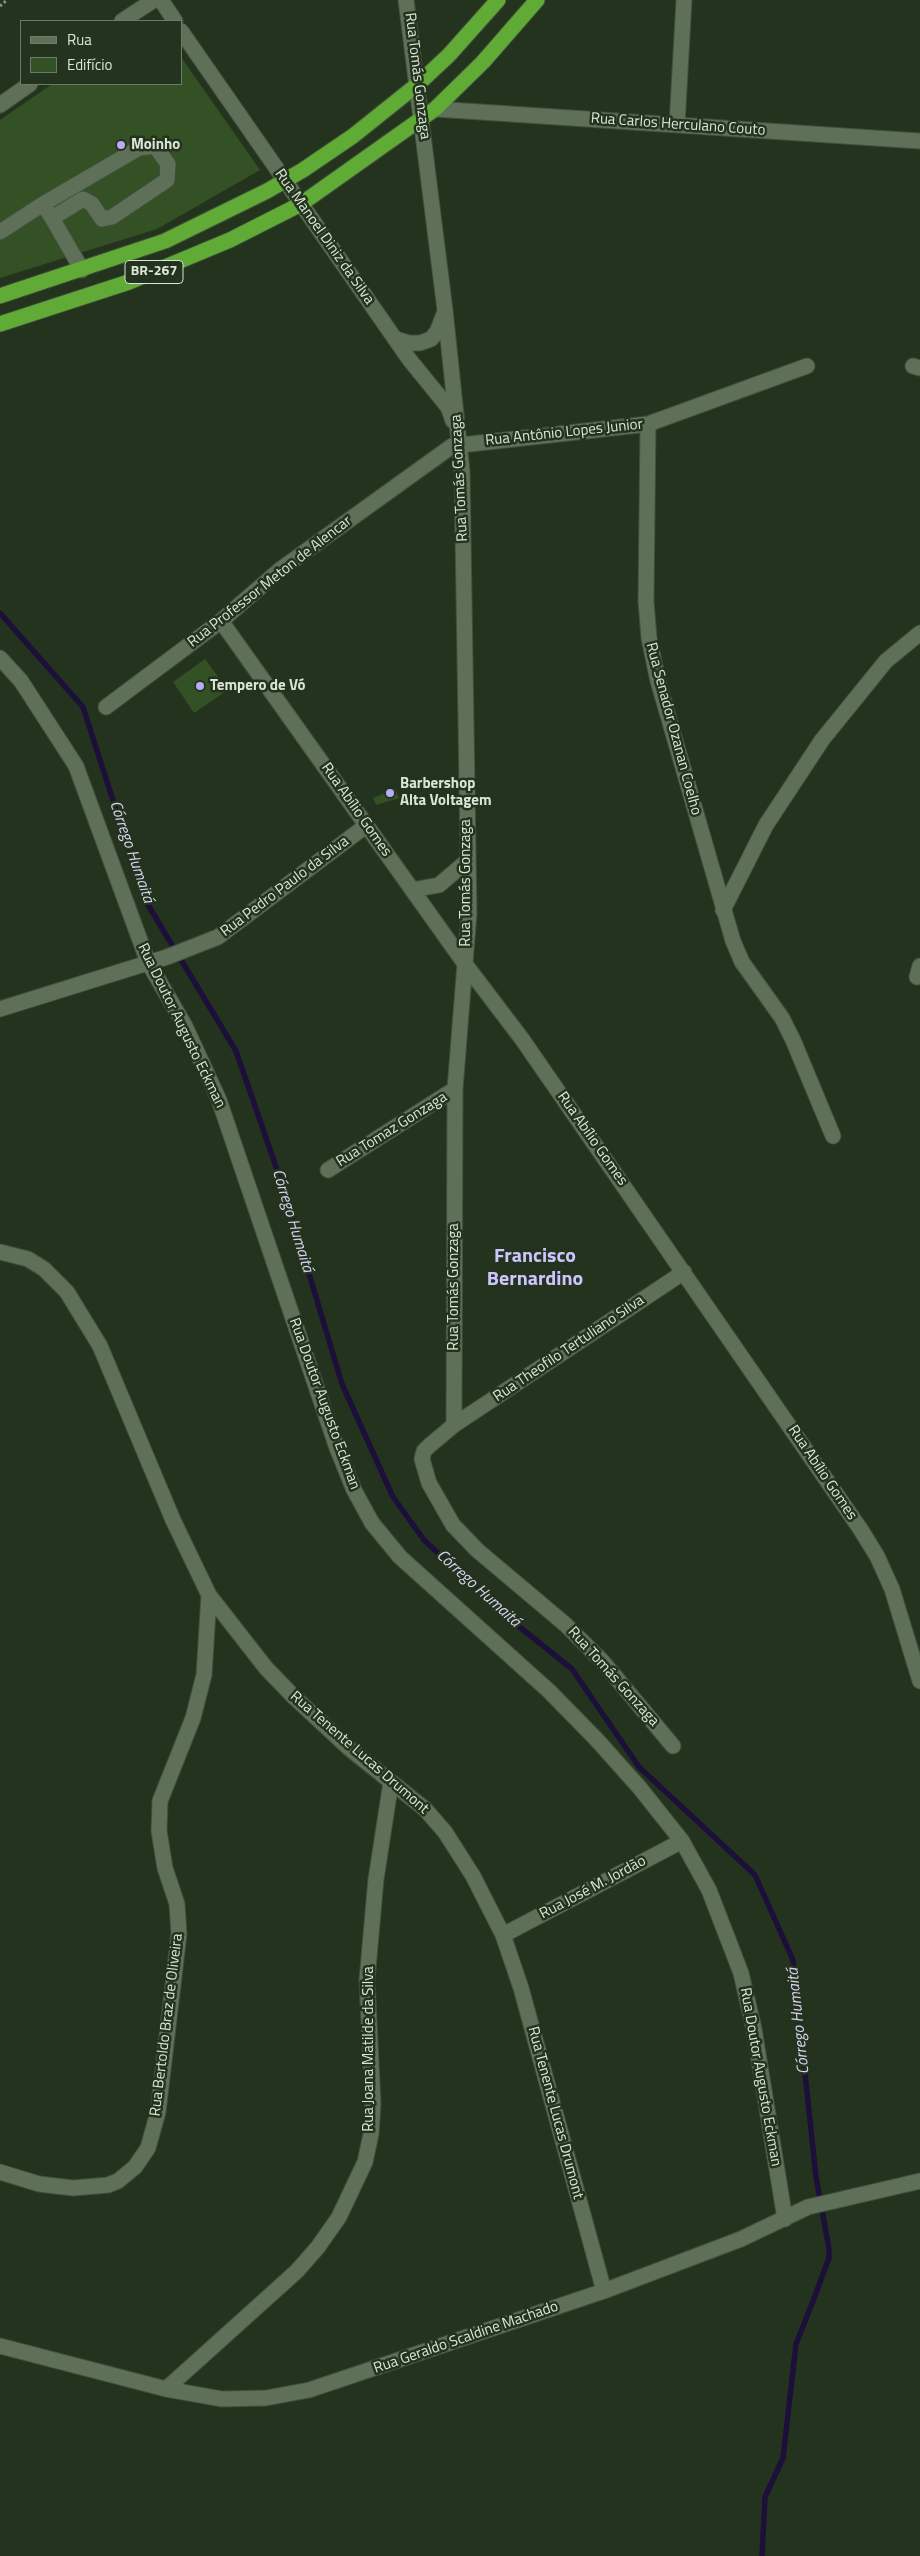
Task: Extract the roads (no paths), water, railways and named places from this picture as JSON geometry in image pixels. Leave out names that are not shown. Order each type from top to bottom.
[{"type":"highway","name":"BR-267","points":[[0,296],[165,241],[285,181],[353,136],[418,84],[449,56],[498,0]]},
{"type":"highway","name":"BR-267","points":[[0,324],[129,282],[230,240],[301,204],[435,109],[482,62],[537,0]]},
{"type":"street","points":[[124,20],[154,0]]},
{"type":"street","points":[[161,0],[174,20]]},
{"type":"street","name":"Rua Tomás Gonzaga","points":[[406,0],[418,84],[461,444],[466,862],[469,913],[455,1089],[454,1425],[429,1446],[424,1452],[422,1459],[429,1483],[453,1525],[498,1569],[566,1624],[603,1662],[673,1746]]},
{"type":"street","points":[[677,125],[684,0]]},
{"type":"street","name":"Rua Manoel Diniz da Silva","points":[[182,32],[396,339],[448,407],[461,444]]},
{"type":"street","points":[[0,105],[29,85]]},
{"type":"street","name":"Rua Carlos Herculano Couto","points":[[435,109],[920,141]]},
{"type":"street","points":[[0,232],[43,204],[139,148],[155,146],[168,164],[167,180],[112,218],[102,219],[92,204],[83,200],[52,218]]},
{"type":"street","points":[[43,204],[82,270]]},
{"type":"street","points":[[396,339],[409,344],[431,339],[437,332],[445,310]]},
{"type":"street","name":"Rua Antônio Lopes Junior","points":[[461,444],[648,424],[806,366]]},
{"type":"street","name":"Rua Senador Ozanan Coelho","points":[[648,424],[646,601],[649,638],[658,681],[723,910],[742,962],[782,1018],[833,1136]]},
{"type":"street","name":"Rua Professor Meton de Alencar","points":[[106,707],[221,621],[281,570],[452,446],[461,444]]},
{"type":"street","name":"Rua Abílio Gomes","points":[[221,621],[412,890],[522,1039],[684,1272],[877,1556],[892,1589],[920,1681]]},
{"type":"street","points":[[723,910],[766,825],[822,740],[886,661],[920,633]]},
{"type":"street","name":"Rua Doutor Augusto Eckman","points":[[0,658],[21,681],[76,766],[148,962],[185,1026],[219,1100],[337,1448],[354,1490],[372,1523],[406,1564],[563,1705],[639,1787],[682,1841],[709,1890],[741,1973],[754,2029],[785,2219]]},
{"type":"street","name":"Rua Pedro Paulo da Silva","points":[[0,1009],[167,957],[218,937],[367,825]]},
{"type":"street","points":[[412,890],[439,885],[466,862]]},
{"type":"street","name":"Rua Tomaz Gonzaga","points":[[328,1170],[455,1089]]},
{"type":"street","name":"Rua Tenente Lucas Drumont","points":[[0,1252],[28,1260],[44,1269],[67,1292],[100,1346],[173,1520],[209,1595],[266,1668],[293,1696],[391,1782],[425,1809],[445,1832],[472,1876],[503,1935],[537,2043],[604,2291]]},
{"type":"street","name":"Rua Theofilo Tertuliano Silva","points":[[454,1425],[684,1272]]},
{"type":"street","name":"Rua Bertoldo Braz de Oliveira","points":[[0,2172],[39,2184],[73,2188],[108,2185],[118,2181],[135,2167],[148,2148],[158,2112],[179,1934],[177,1904],[165,1868],[159,1831],[160,1801],[194,1718],[202,1684],[209,1595]]},
{"type":"street","name":"Rua Joana Matilde da Silva","points":[[166,2389],[297,2271],[318,2247],[339,2217],[365,2162],[371,2134],[373,2104],[367,1980],[376,1879],[391,1782]]},
{"type":"street","name":"Rua José M. Jordão","points":[[503,1935],[682,1841]]},
{"type":"street","name":"Rua Geraldo Scaldine Machado","points":[[0,2346],[166,2389],[222,2399],[266,2398],[309,2390],[604,2291],[715,2250],[808,2207],[920,2181]]},
{"type":"waterway","name":"Córrego Humaitá","points":[[0,613],[83,707],[145,900],[236,1051],[284,1190],[342,1384],[393,1497],[424,1540],[506,1616],[572,1669],[639,1767],[755,1875],[793,1960],[816,2177],[829,2258],[796,2344],[783,2458],[765,2497],[762,2556]]},
{"type":"place","name":"Moinho","points":[[121,145]]},
{"type":"place","name":"Tempero de Vó","points":[[200,686]]},
{"type":"place","name":"Barbershop Alta Voltagem","points":[[390,793]]},
{"type":"district","name":"Francisco Bernardino","points":[[535,1268]]}]
